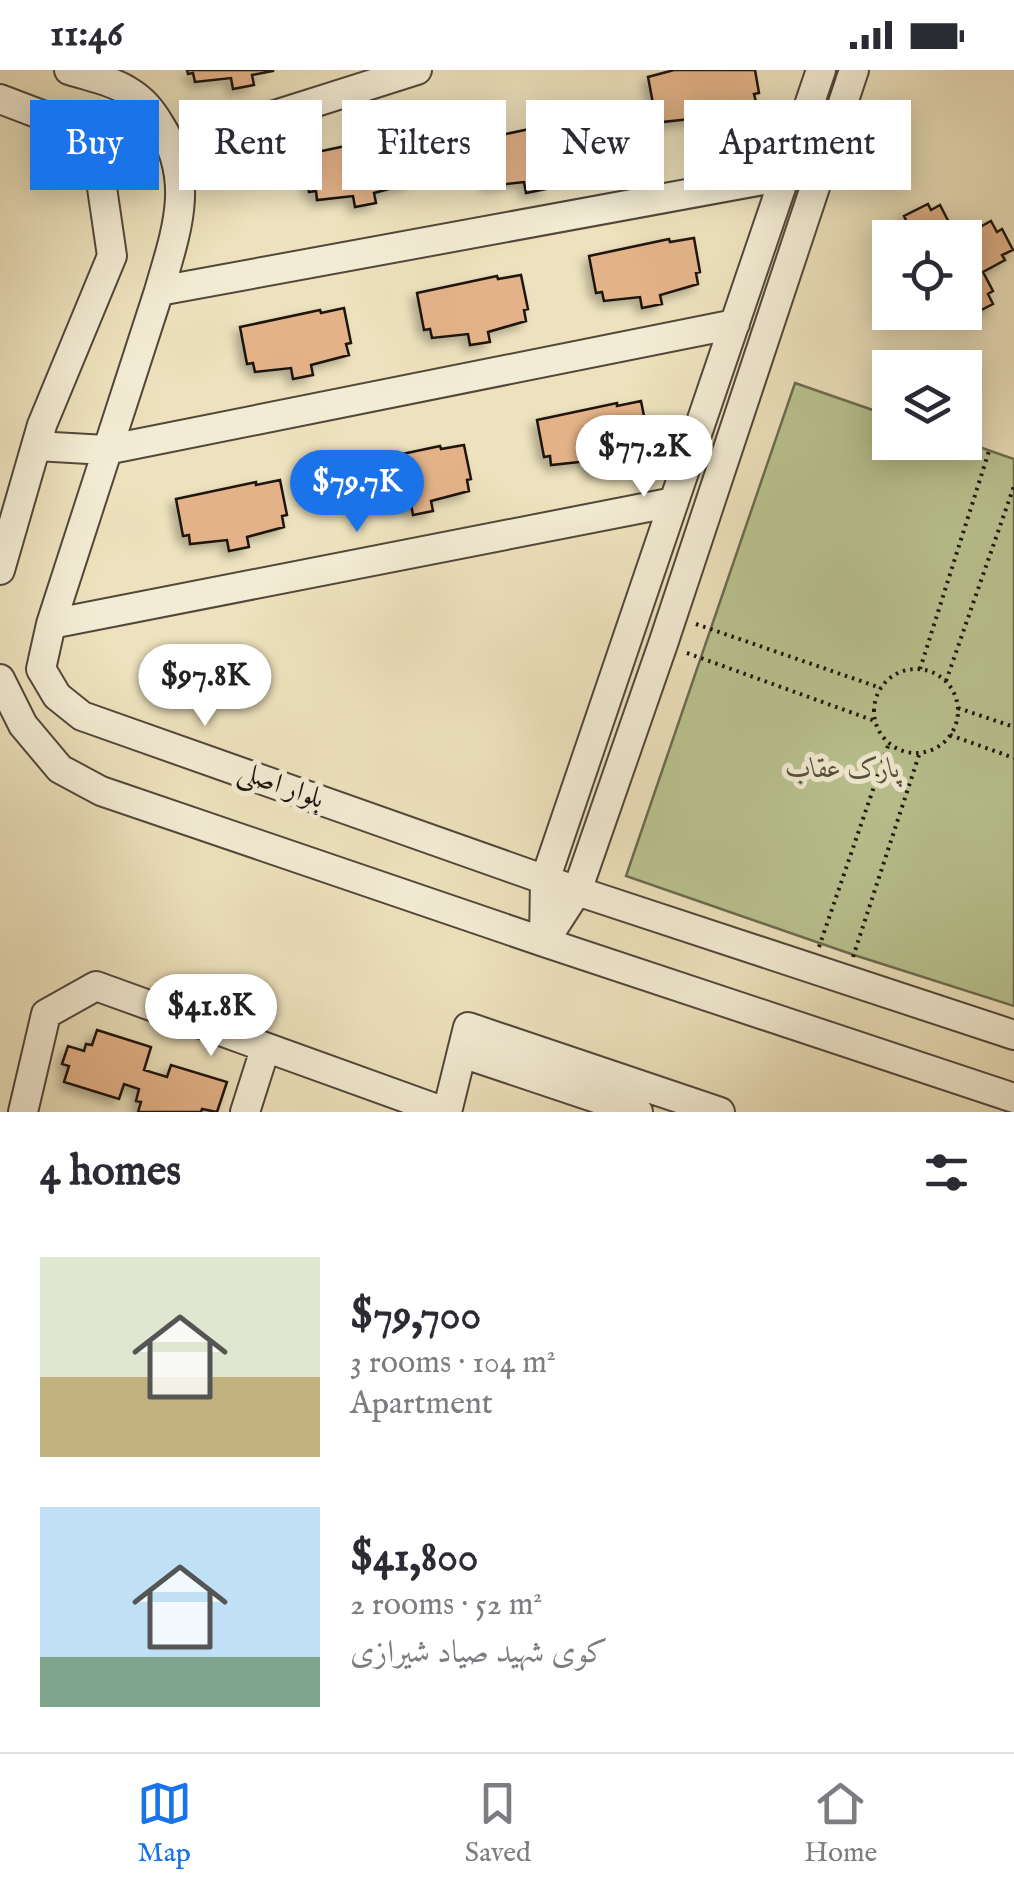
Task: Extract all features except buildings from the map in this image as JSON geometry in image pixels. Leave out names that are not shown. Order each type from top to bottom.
[{"type":"street","name":"بلوار اصلی","points":[[68,70],[124,88],[148,105],[174,147],[182,194],[159,290],[51,624],[41,669],[56,696],[82,716],[544,880],[1014,1035]]},
{"type":"street","points":[[174,147],[417,70]]},
{"type":"street","points":[[811,100],[821,70]]},
{"type":"street","points":[[544,942],[577,891],[854,70]]},
{"type":"street","points":[[0,99],[42,115],[81,146],[100,174],[112,256],[36,446],[0,570]]},
{"type":"street","points":[[159,290],[708,190]]},
{"type":"street","points":[[544,942],[544,880],[780,190]]},
{"type":"street","points":[[36,446],[106,450],[735,324]]},
{"type":"street","points":[[51,624],[674,502]]},
{"type":"street","points":[[0,680],[23,726],[60,769],[101,791],[544,942],[1011,1089]]},
{"type":"street","points":[[22,1112],[46,1014],[96,986],[446,1112],[463,1050]]},
{"type":"street","points":[[245,1112],[265,1049]]},
{"type":"street","points":[[463,1050],[720,1112]]},
{"type":"street","points":[[463,1050],[581,1112]]},
{"type":"street","points":[[463,1050],[638,1112]]},
{"type":"path","points":[[920,669],[990,451]]},
{"type":"path","points":[[946,681],[1014,486]]},
{"type":"path","points":[[672,616],[881,688]]},
{"type":"path","points":[[663,644],[875,721]]},
{"type":"path","points":[[920,669],[946,681],[958,708],[957,722],[950,735],[940,746],[920,752],[900,750],[889,744],[875,721],[874,708],[881,688],[894,674],[920,669]]},
{"type":"path","points":[[958,708],[1014,727]]},
{"type":"path","points":[[950,735],[1014,758]]},
{"type":"path","points":[[811,968],[889,744]]},
{"type":"path","points":[[846,980],[920,752]]},
{"type":"green space","name":"پارک عقاب","points":[[795,383],[872,410],[872,460],[982,460],[982,448],[1014,459],[1014,1006],[626,876]]}]
